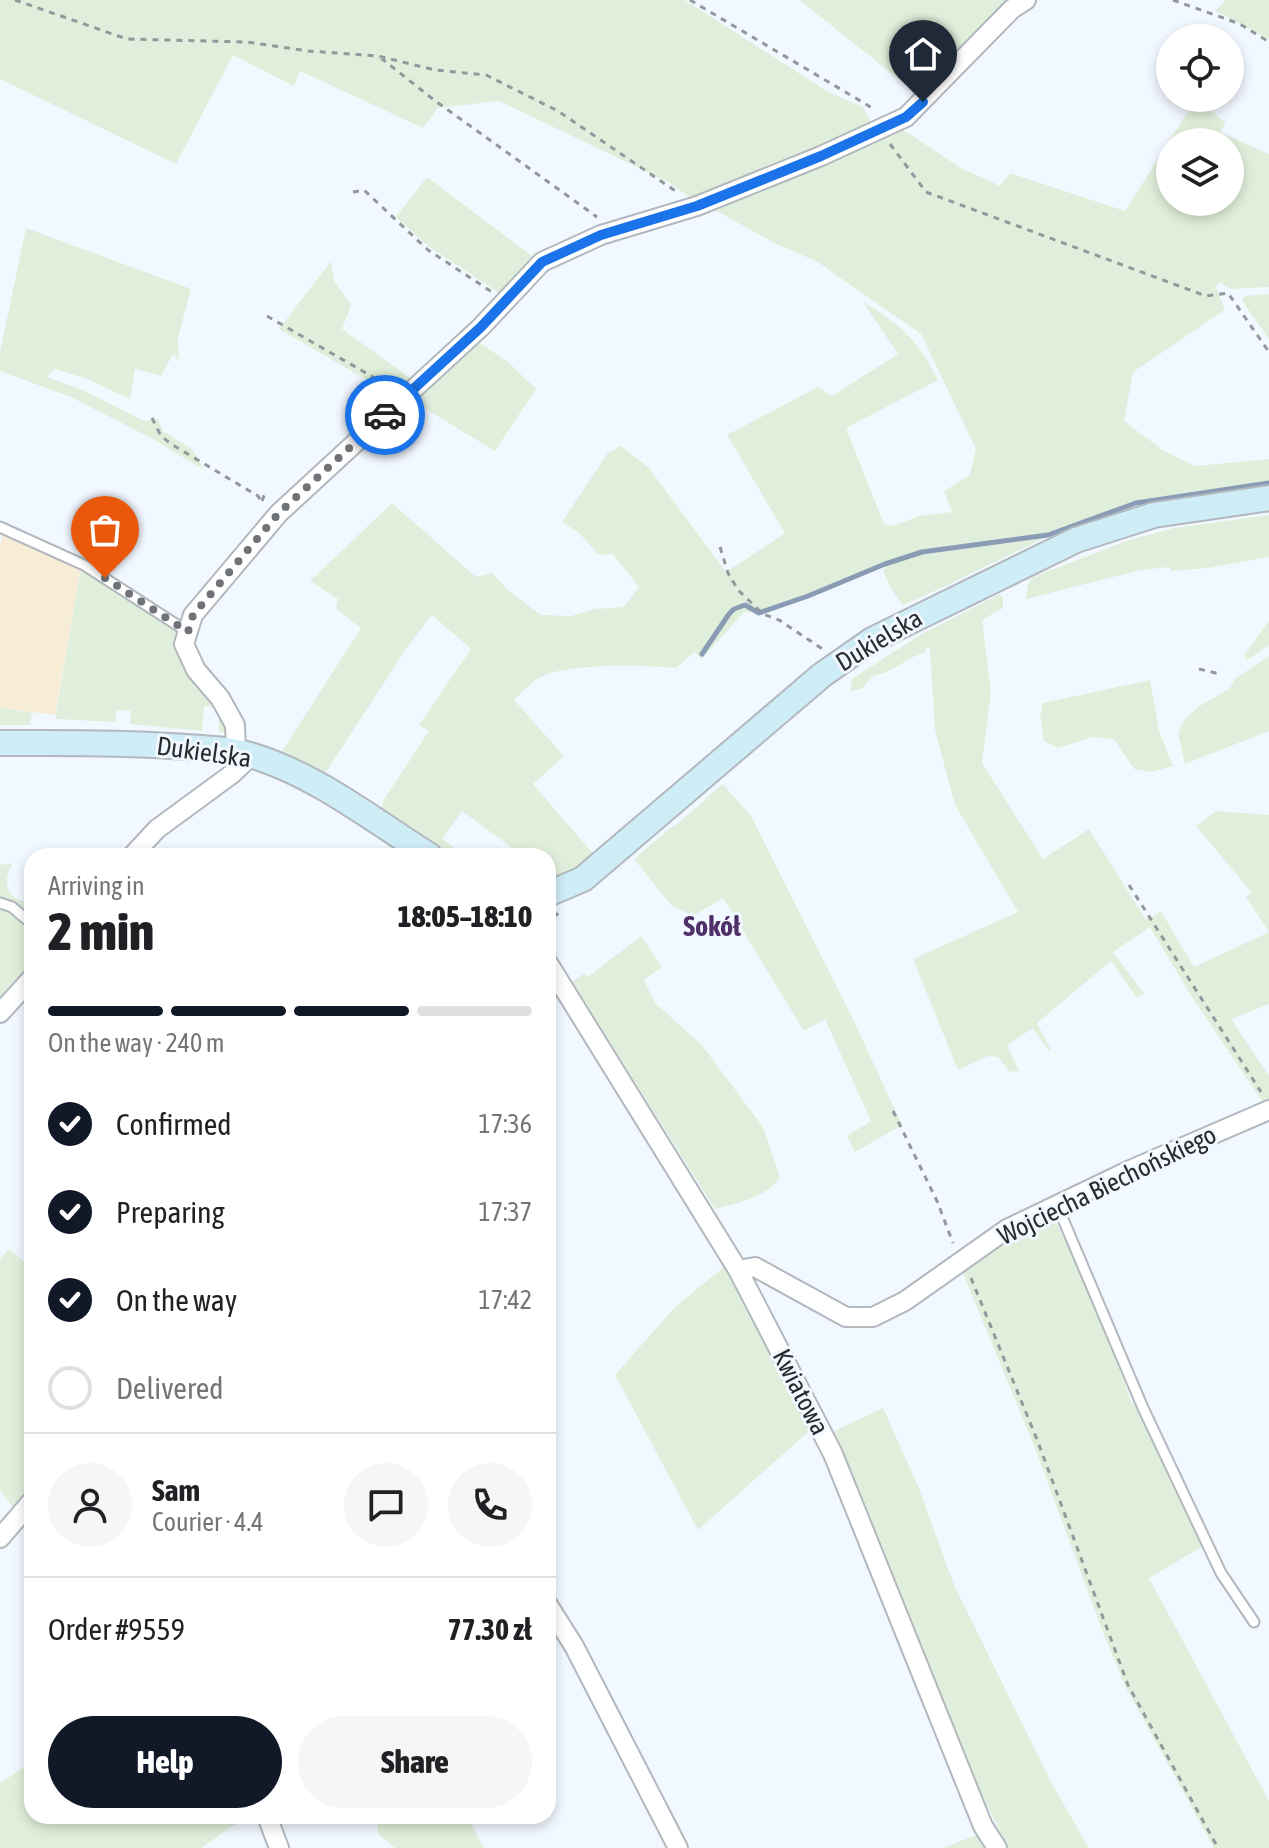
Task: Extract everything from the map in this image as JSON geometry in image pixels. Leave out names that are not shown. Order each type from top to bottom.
[{"type":"main road","name":"Dukielska","points":[[558,900],[838,664],[872,640],[1076,540],[1154,515],[1269,498]]},
{"type":"main road","name":"Dukielska","points":[[0,743],[117,743],[244,754],[288,770],[417,848]]},
{"type":"street","points":[[139,848],[157,829],[232,774],[244,754],[235,725],[220,698],[196,670],[184,644],[193,615],[279,513],[403,399],[542,262],[607,234],[651,225],[821,156],[906,117],[1012,9],[1026,0]]},
{"type":"street","name":"Kwiatowa","points":[[556,976],[738,1270],[833,1454],[983,1826],[997,1848]]},
{"type":"street","points":[[0,1013],[24,987]]},
{"type":"street","name":"Wojciecha Biechońskiego","points":[[738,1270],[755,1267],[846,1317],[873,1317],[905,1301],[1007,1229],[1130,1170],[1269,1110]]},
{"type":"street","points":[[0,1538],[24,1510]]},
{"type":"street","points":[[556,1618],[615,1722],[678,1848]]},
{"type":"street","points":[[270,1824],[279,1848]]},
{"type":"lane","points":[[0,527],[84,565],[188,632]]},
{"type":"lane","points":[[0,903],[12,907],[24,917]]},
{"type":"lane","points":[[1057,1205],[1143,1408],[1221,1573],[1254,1622]]},
{"type":"path","points":[[15,0],[127,39],[247,42],[308,51],[378,56],[435,70],[486,75],[558,111],[697,206]]},
{"type":"path","points":[[690,0],[869,106],[926,192],[1206,296],[1228,293],[1269,352]]},
{"type":"path","points":[[1173,0],[1240,24],[1269,42]]},
{"type":"path","points":[[378,56],[601,220],[607,234]]},
{"type":"path","points":[[353,192],[364,190],[428,250],[504,302]]},
{"type":"path","points":[[267,316],[389,384],[403,399]]},
{"type":"path","points":[[152,418],[161,436],[171,444],[262,501]]},
{"type":"path","points":[[264,530],[262,501],[265,493]]},
{"type":"path","points":[[720,547],[728,573],[738,590],[758,610],[811,640],[838,664]]},
{"type":"path","points":[[1199,669],[1220,674]]},
{"type":"path","points":[[1129,885],[1267,1101],[1269,1110]]},
{"type":"path","points":[[893,1111],[937,1201],[1038,1442],[1128,1685],[1218,1848]]},
{"type":"shaded area","points":[[3,533],[81,568],[55,715],[0,708],[0,547]]},
{"type":"green space","points":[[0,0],[685,0],[830,93],[863,107],[873,126],[695,201],[668,182],[499,101],[438,108],[423,128],[300,71],[294,86],[233,55],[176,164],[0,79]]},
{"type":"green space","points":[[799,0],[1020,0],[920,96]]},
{"type":"green space","points":[[1226,0],[1269,0],[1269,39],[1244,24],[1215,11]]},
{"type":"green space","points":[[1187,112],[1212,112],[1226,122],[1222,128],[1177,128]]},
{"type":"green space","points":[[897,130],[905,131],[959,167],[1000,186],[1010,173],[1125,211],[1156,162],[1156,216],[1244,216],[1244,143],[1269,154],[1269,287],[1230,289],[1220,282],[1216,287],[1225,310],[1133,372],[1124,421],[1164,451],[1195,466],[1269,459],[1269,483],[1168,496],[1105,514],[1047,537],[903,605],[883,571],[886,565],[768,613],[744,612],[702,659],[695,652],[676,668],[590,667],[539,678],[514,700],[564,756],[533,784],[596,857],[556,878],[556,848],[512,848],[462,811],[442,839],[454,848],[443,848],[382,808],[383,801],[429,731],[419,725],[471,649],[432,615],[408,646],[324,775],[281,753],[361,628],[336,609],[338,599],[310,581],[392,503],[476,577],[492,573],[508,590],[541,615],[571,616],[595,609],[624,607],[639,587],[612,553],[598,554],[579,533],[562,522],[607,454],[621,446],[649,468],[726,572],[785,533],[727,435],[818,387],[832,396],[898,354],[863,302],[887,317],[907,335],[924,355],[938,380],[846,428],[884,524],[893,526],[919,516],[952,512],[944,491],[970,475],[976,449],[921,334],[816,261],[776,244],[711,208]]},
{"type":"green space","points":[[427,177],[536,259],[504,296],[429,247],[396,217]]},
{"type":"green space","points":[[26,228],[191,289],[178,338],[179,361],[173,354],[161,376],[135,369],[130,399],[87,379],[55,369],[47,377],[85,391],[144,421],[158,419],[163,431],[193,450],[204,470],[151,438],[71,397],[0,371],[0,352]]},
{"type":"green space","points":[[331,261],[334,281],[351,305],[342,329],[413,380],[398,398],[279,329]]},
{"type":"green space","points":[[1269,294],[1269,339],[1242,301],[1245,296]]},
{"type":"green space","points":[[479,342],[509,363],[536,389],[495,451],[411,400]]},
{"type":"green space","points":[[1269,515],[1269,557],[1208,568],[1141,570],[1026,599],[1028,584],[1033,577],[1129,540],[1174,528]]},
{"type":"green space","points":[[81,568],[170,625],[196,672],[229,716],[232,733],[219,732],[219,708],[204,706],[202,731],[130,724],[131,711],[117,710],[115,722],[55,719]]},
{"type":"green space","points":[[1000,594],[1003,608],[982,620],[991,692],[982,763],[1043,859],[1089,829],[1146,920],[1161,911],[1194,967],[1269,932],[1269,1004],[1231,1019],[1269,1076],[1269,1106],[1266,1107],[1190,994],[1150,927],[1113,952],[1144,994],[1137,998],[1111,961],[1037,1023],[1051,1050],[1033,1028],[1007,1045],[1019,1071],[1010,1072],[998,1057],[988,1056],[958,1070],[913,959],[1018,912],[955,805],[935,730],[930,649],[927,647],[925,653],[874,675],[862,688],[850,692],[852,679],[920,635]]},
{"type":"green space","points":[[1269,621],[1269,645],[1247,660],[1244,656],[1246,652]]},
{"type":"green space","points":[[1269,656],[1269,731],[1185,764],[1178,733],[1184,720]]},
{"type":"green space","points":[[1150,680],[1159,731],[1173,766],[1151,772],[1134,769],[1114,739],[1092,737],[1058,748],[1044,741],[1040,717],[1043,703]]},
{"type":"green space","points":[[0,708],[32,713],[30,725],[0,725]]},
{"type":"green space","points":[[723,784],[751,816],[852,1017],[902,1125],[855,1152],[847,1136],[871,1121],[825,1019],[804,1031],[723,898],[693,916],[671,905],[634,859]]},
{"type":"green space","points":[[1216,811],[1269,815],[1269,932],[1246,897],[1252,893],[1196,826]]},
{"type":"green space","points":[[13,863],[7,884],[12,895],[24,902],[24,912],[0,898],[0,865]]},
{"type":"green space","points":[[0,906],[10,909],[24,921],[24,982],[0,1004]]},
{"type":"green space","points":[[641,936],[662,967],[644,980],[655,1003],[701,1044],[763,1127],[780,1177],[775,1184],[751,1198],[715,1209],[572,982],[585,973],[588,977]]},
{"type":"green space","points":[[1048,1218],[1056,1222],[1069,1249],[1111,1343],[1130,1399],[1144,1419],[1203,1546],[1149,1578],[1269,1801],[1269,1848],[1214,1848],[1125,1686],[1035,1448],[962,1271]]},
{"type":"green space","points":[[9,1249],[24,1262],[24,1506],[18,1513],[0,1491],[0,1259]]},
{"type":"green space","points":[[730,1262],[816,1425],[698,1530],[615,1375],[674,1308]]},
{"type":"green space","points":[[883,1408],[918,1486],[954,1585],[1052,1784],[1089,1848],[1008,1848],[967,1764],[834,1431]]},
{"type":"green space","points":[[24,1767],[24,1824],[236,1824],[201,1848],[0,1848],[0,1783]]},
{"type":"green space","points":[[471,1824],[484,1848],[395,1848],[379,1835],[377,1826]]},
{"type":"green space","points":[[984,1832],[994,1848],[943,1848]]},
{"type":"waterway","points":[[702,654],[729,614],[745,605],[759,613],[922,552],[1048,535],[1136,503],[1269,483]]},
{"type":"way so far","points":[[105,578],[188,632],[193,615],[279,513],[385,415]]},
{"type":"district","name":"Sokół","points":[[712,926]]},
{"type":"route","points":[[385,415],[481,327],[542,262],[601,235],[697,206],[821,156],[906,117],[923,102]]}]
